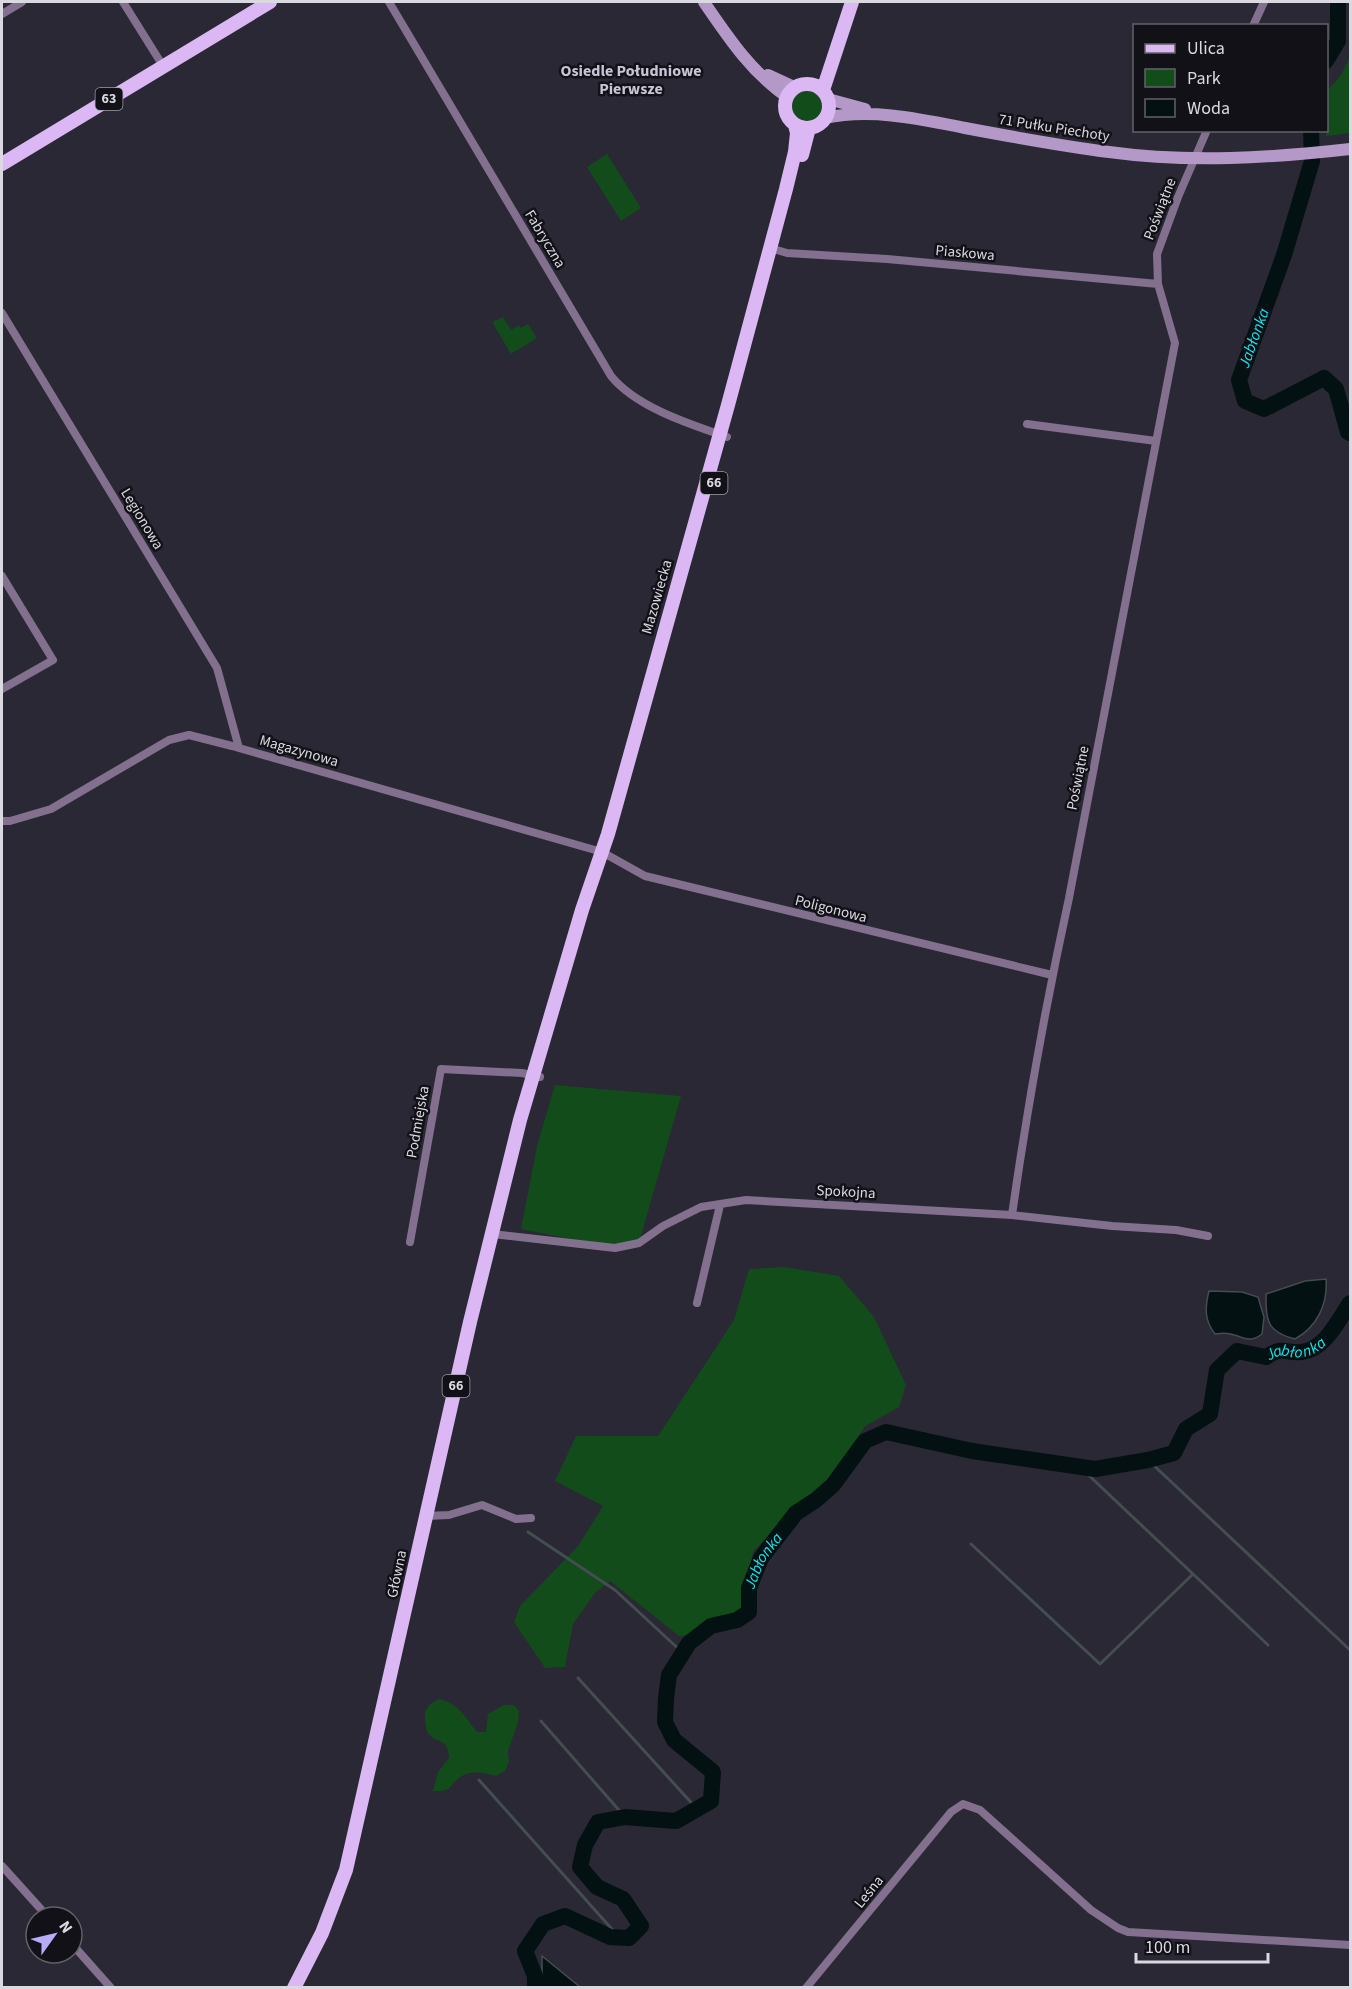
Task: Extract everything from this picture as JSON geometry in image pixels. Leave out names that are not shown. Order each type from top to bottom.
[{"type":"main road","name":"63","points":[[2,164],[270,2]]},
{"type":"main road","points":[[846,2],[819,71],[809,84],[790,92],[785,110],[789,118],[802,126],[816,126],[825,118],[829,109],[826,95],[852,2]]},
{"type":"main road","points":[[809,84],[826,95]]},
{"type":"main road","name":"Mazowiecka","points":[[537,1076],[605,854],[651,714],[774,250],[802,126]]},
{"type":"main road","name":"Główna","points":[[294,1988],[322,1934],[346,1870],[467,1334],[511,1159],[525,1125],[537,1076]]},
{"type":"street","points":[[3,10],[22,2]]},
{"type":"street","points":[[123,2],[163,66]]},
{"type":"street","name":"Fabryczna","points":[[389,2],[611,376],[628,393],[641,400],[723,436]]},
{"type":"street","points":[[704,2],[743,57],[790,92]]},
{"type":"street","points":[[1254,24],[1264,2]]},
{"type":"street","points":[[826,95],[844,105],[908,117]]},
{"type":"street","name":"71 Pułku Piechoty","points":[[825,118],[843,114],[908,117],[1112,153],[1195,159],[1303,154],[1350,149]]},
{"type":"street","name":"Poświątne","points":[[1012,1215],[1026,1120],[1052,975],[1069,898],[1175,343],[1158,284],[1157,254],[1178,197],[1206,132]]},
{"type":"street","name":"Piaskowa","points":[[774,250],[1158,284]]},
{"type":"street","name":"Legionowa","points":[[2,313],[217,668],[239,748]]},
{"type":"street","points":[[1027,423],[1156,441]]},
{"type":"street","points":[[2,576],[53,660],[2,689]]},
{"type":"street","name":"Magazynowa","points":[[2,821],[51,810],[170,740],[189,735],[605,854]]},
{"type":"street","name":"Poligonowa","points":[[605,854],[645,876],[1052,975]]},
{"type":"street","name":"Podmiejska","points":[[410,1242],[441,1069],[522,1073],[537,1076]]},
{"type":"street","name":"Spokojna","points":[[492,1234],[615,1248],[639,1243],[663,1226],[701,1207],[746,1200],[1012,1215],[1112,1226],[1176,1230],[1208,1236]]},
{"type":"street","points":[[697,1303],[720,1205]]},
{"type":"street","points":[[426,1516],[449,1515],[482,1505],[516,1519],[531,1518]]},
{"type":"street","name":"Leśna","points":[[806,1988],[951,1812],[963,1804],[980,1810],[1091,1910],[1128,1932],[1350,1945]]},
{"type":"street","points":[[2,1866],[37,1905]]},
{"type":"street","points":[[84,1958],[111,1988]]},
{"type":"green space","points":[[1350,57],[1350,133],[1326,136],[1328,132],[1328,90],[1341,75]]},
{"type":"green space","points":[[807,91],[813,92],[821,100],[821,112],[813,120],[807,121],[801,120],[793,112],[792,106],[793,100],[801,92]]},
{"type":"green space","points":[[607,154],[641,208],[621,221],[587,167]]},
{"type":"green space","points":[[503,317],[511,330],[519,325],[521,328],[528,324],[537,338],[511,354],[492,322]]},
{"type":"green space","points":[[555,1085],[681,1096],[639,1243],[615,1248],[521,1229],[537,1146]]},
{"type":"green space","points":[[784,1267],[839,1276],[874,1317],[906,1385],[899,1407],[865,1426],[834,1478],[786,1515],[753,1552],[745,1599],[740,1611],[708,1620],[693,1635],[679,1636],[610,1581],[595,1593],[573,1624],[565,1667],[545,1668],[514,1622],[520,1606],[578,1546],[603,1506],[555,1481],[576,1436],[658,1436],[734,1320],[749,1269]]},
{"type":"green space","points":[[439,1699],[457,1707],[477,1732],[486,1732],[488,1714],[504,1705],[514,1705],[519,1711],[518,1722],[508,1751],[509,1761],[505,1771],[496,1776],[467,1774],[447,1790],[433,1791],[438,1772],[449,1758],[447,1746],[431,1737],[426,1726],[425,1712],[430,1704]]},
{"type":"water","points":[[1326,1279],[1325,1297],[1320,1314],[1303,1334],[1295,1339],[1274,1329],[1268,1318],[1266,1294],[1305,1281]]},
{"type":"water","points":[[1209,1291],[1242,1292],[1258,1297],[1264,1317],[1262,1334],[1251,1339],[1229,1333],[1215,1334],[1206,1313]]},
{"type":"water","points":[[542,1956],[580,1987],[542,1987]]},
{"type":"waterway","name":"Jabłonka","points":[[1328,58],[1338,41],[1338,2]]},
{"type":"waterway","name":"Jabłonka","points":[[1311,132],[1312,161],[1284,255],[1239,380],[1245,401],[1264,409],[1324,378],[1336,389],[1350,433]]},
{"type":"waterway","name":"Jabłonka","points":[[535,1988],[535,1976],[525,1951],[543,1924],[565,1916],[610,1937],[629,1938],[641,1926],[623,1899],[597,1887],[580,1867],[585,1845],[598,1822],[625,1817],[676,1821],[711,1801],[713,1772],[674,1740],[665,1722],[669,1675],[689,1643],[711,1626],[737,1620],[749,1612],[749,1588],[761,1558],[796,1513],[833,1485],[865,1441],[886,1432],[972,1451],[1095,1469],[1174,1453],[1186,1429],[1210,1414],[1217,1370],[1237,1351],[1266,1357],[1277,1351],[1310,1350],[1318,1346],[1330,1333],[1350,1303]]},
{"type":"waterway","points":[[1148,1460],[1350,1650]]},
{"type":"waterway","points":[[1080,1467],[1268,1645]]},
{"type":"waterway","points":[[528,1532],[615,1590],[683,1653]]},
{"type":"waterway","points":[[971,1544],[1100,1664],[1193,1574]]},
{"type":"waterway","points":[[578,1678],[697,1809]]},
{"type":"waterway","points":[[541,1721],[625,1817]]},
{"type":"waterway","points":[[479,1780],[619,1937]]},
{"type":"district","name":"Osiedle Południowe Pierwsze","points":[[631,80]]}]
